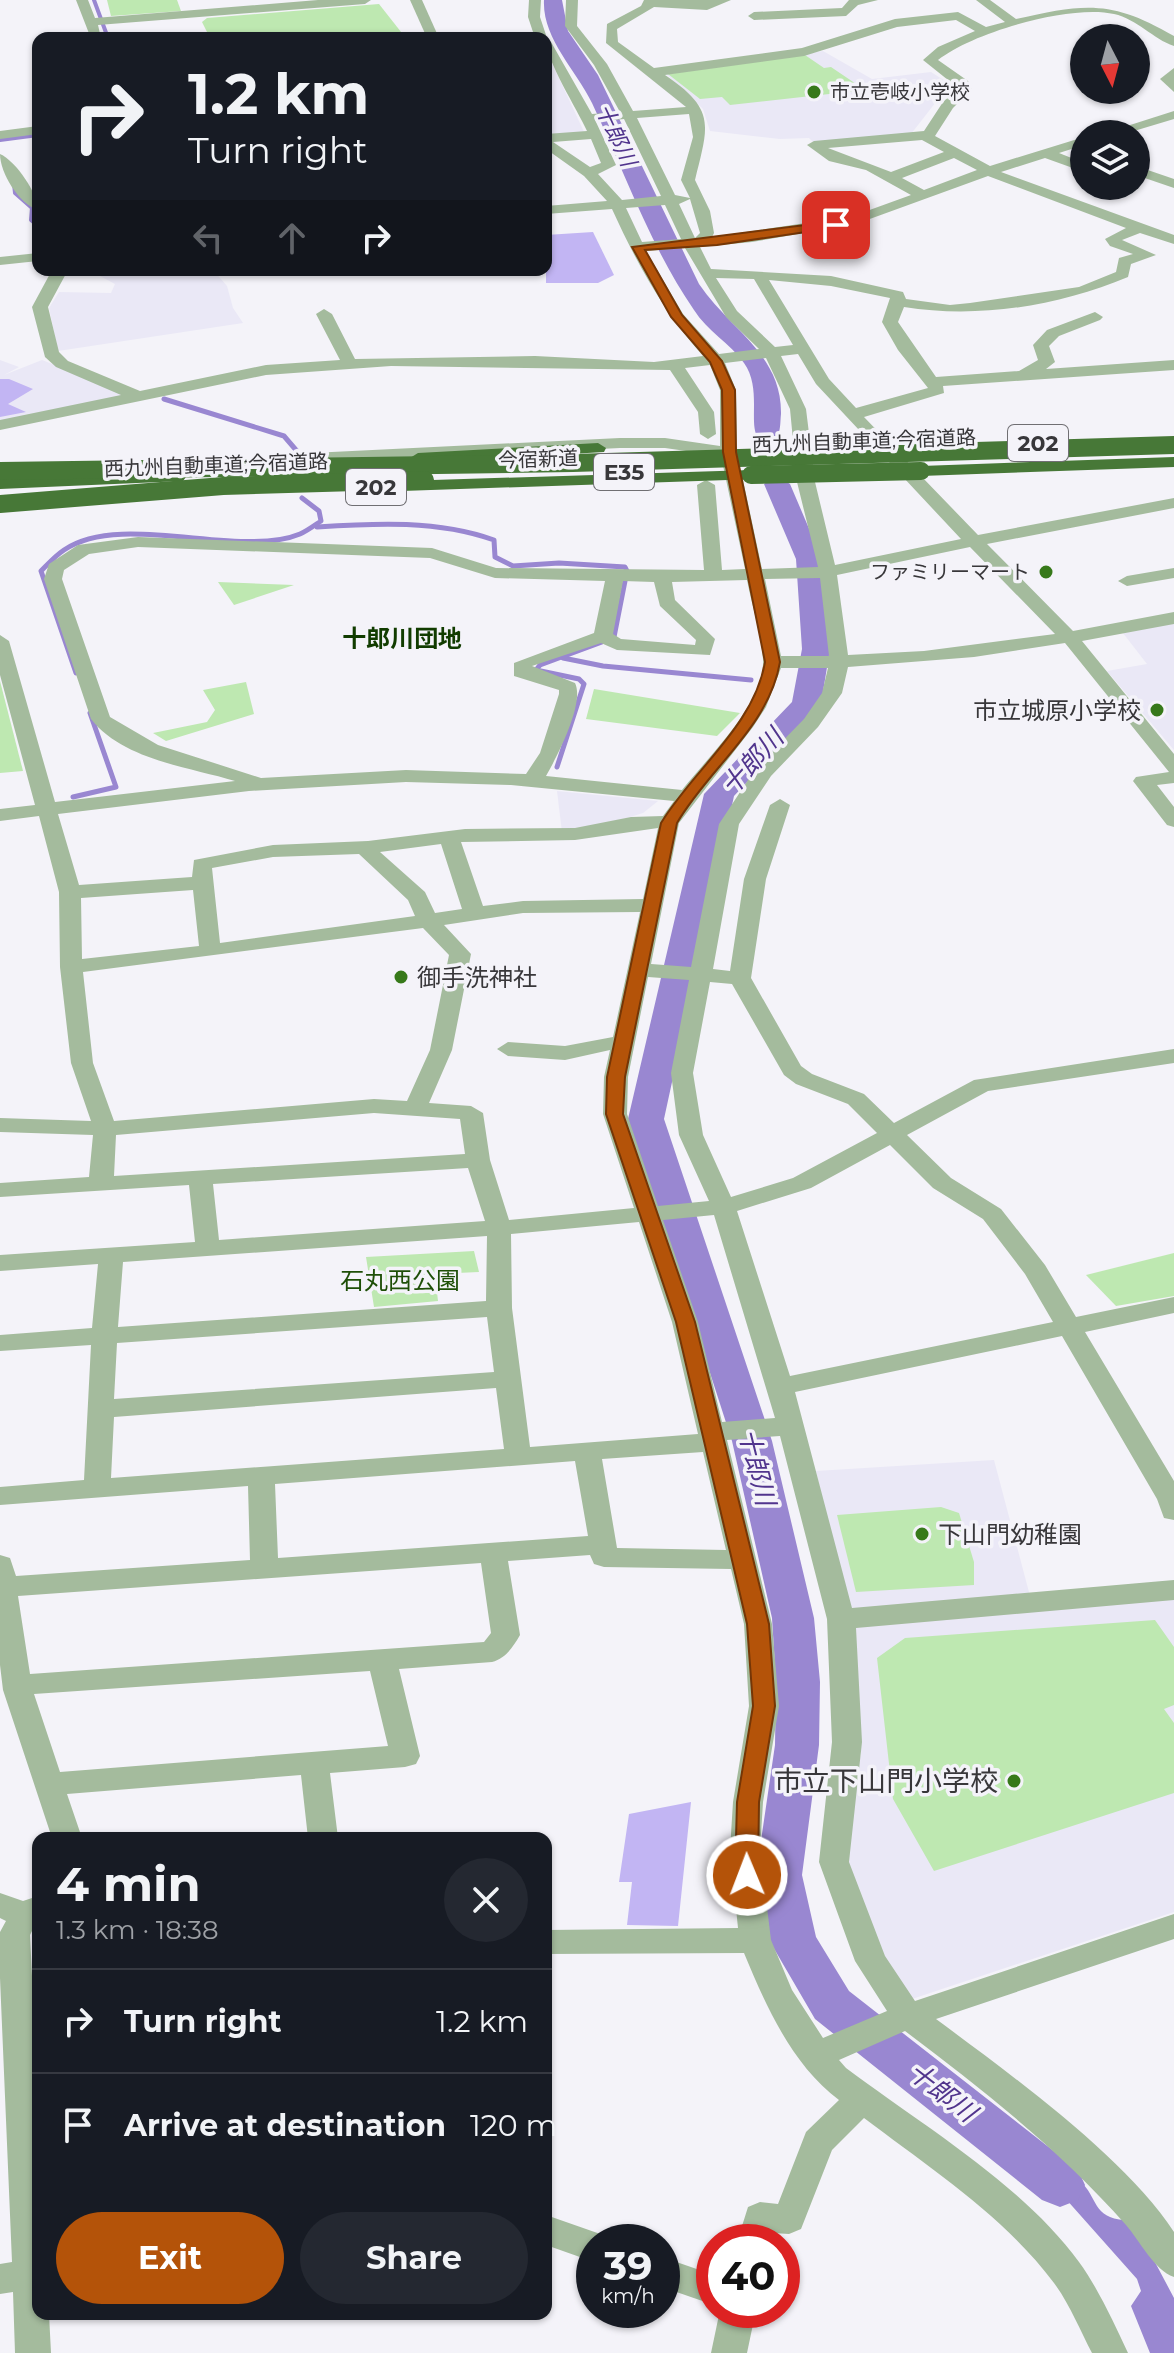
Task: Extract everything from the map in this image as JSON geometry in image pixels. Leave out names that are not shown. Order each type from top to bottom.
[{"type":"highway","points":[[161,476],[598,448],[995,440],[1174,442]]},
{"type":"highway","name":"今宿新道","points":[[0,504],[571,479],[902,447],[1174,442]]},
{"type":"highway","name":"西九州自動車道;今宿道路","points":[[28,488],[573,463],[1174,442]]},
{"type":"highway","name":"西九州自動車道;今宿道路","points":[[28,488],[223,486],[1174,454]]},
{"type":"highway","name":"今宿新道","points":[[0,481],[739,464],[921,471],[1174,462]]},
{"type":"highway","points":[[0,481],[573,463]]},
{"type":"highway","points":[[0,481],[28,488]]},
{"type":"highway","points":[[0,504],[223,486]]},
{"type":"street","points":[[82,0],[98,21],[97,32]]},
{"type":"street","points":[[98,21],[365,0]]},
{"type":"street","points":[[416,0],[430,32]]},
{"type":"street","points":[[535,0],[534,17],[539,32]]},
{"type":"street","points":[[572,0],[567,59],[609,165],[589,173]]},
{"type":"street","points":[[694,244],[707,233],[688,180],[701,134],[695,110],[654,72],[620,52],[612,43],[611,27],[648,7],[646,1],[707,6],[725,0]]},
{"type":"street","points":[[745,4],[766,0]]},
{"type":"street","points":[[866,0],[854,2],[842,15],[866,31]]},
{"type":"street","points":[[982,0],[1013,22]]},
{"type":"street","points":[[927,135],[948,105],[965,89],[963,84],[933,66],[930,60],[985,32],[1013,22],[1105,3],[1174,42]]},
{"type":"street","points":[[754,16],[783,18],[846,12]]},
{"type":"street","points":[[654,72],[804,52],[895,23],[958,16],[985,32]]},
{"type":"street","points":[[567,59],[601,66],[694,244],[706,273],[731,314],[771,352],[798,409],[806,482],[826,572],[839,663],[832,693],[811,723],[763,772],[729,824],[682,1073],[691,1135],[724,1207],[780,1386],[841,1619],[847,1742],[834,1862],[871,1961],[908,2016],[995,2081],[1101,2173],[1158,2237],[1174,2262]]},
{"type":"street","points":[[1174,72],[1167,79],[1174,88]]},
{"type":"street","points":[[591,118],[695,110]]},
{"type":"street","points":[[1150,122],[1174,115]]},
{"type":"street","points":[[1150,129],[1171,134]]},
{"type":"street","points":[[0,135],[32,131]]},
{"type":"street","points":[[552,140],[596,135]]},
{"type":"street","points":[[924,196],[871,167],[852,165],[821,153],[814,145],[927,135],[953,153],[1036,192],[1174,240]]},
{"type":"street","points":[[552,145],[589,173],[616,202],[637,247],[677,317],[723,360],[755,574],[773,662],[768,689],[753,715],[685,796],[669,823],[623,1044],[615,1114],[685,1322],[758,1624],[764,1695],[745,1850],[755,1940],[777,1993],[834,2078],[969,2178],[1037,2237],[1068,2274],[1110,2353]]},
{"type":"street","points":[[637,247],[694,244],[856,220],[989,171],[1070,145]]},
{"type":"street","points":[[890,178],[953,153]]},
{"type":"street","points":[[1046,153],[1070,162]]},
{"type":"street","points":[[0,158],[14,172],[22,193],[32,201]]},
{"type":"street","points":[[1152,175],[1174,169]]},
{"type":"street","points":[[1152,175],[1174,184]]},
{"type":"street","points":[[552,209],[696,198]]},
{"type":"street","points":[[898,302],[950,310],[1082,291],[1123,274],[1124,261],[1155,254],[1115,243],[1112,239],[1138,228]]},
{"type":"street","points":[[0,261],[32,258]]},
{"type":"street","points":[[706,273],[872,287],[898,295],[890,322],[904,347],[938,390],[909,397],[883,410],[852,414]]},
{"type":"street","points":[[57,276],[40,307],[51,354],[62,364],[135,395]]},
{"type":"street","points":[[760,277],[822,381],[972,540],[1070,638],[1174,767]]},
{"type":"street","points":[[324,314],[350,364]]},
{"type":"street","points":[[1023,376],[1047,362],[1041,345],[1053,333],[1095,317]]},
{"type":"street","points":[[0,425],[266,370],[350,364],[535,361],[604,367],[676,366],[801,349]]},
{"type":"street","points":[[932,382],[1174,365]]},
{"type":"street","points":[[676,366],[706,412],[708,434]]},
{"type":"street","points":[[0,481],[222,462],[555,444],[665,443],[739,464]]},
{"type":"street","points":[[706,485],[714,576]]},
{"type":"street","points":[[255,787],[251,779],[136,743],[113,731],[101,719],[53,579],[55,568],[64,559],[84,549],[138,542],[432,553],[495,573],[662,577],[826,572],[972,540],[1174,503]]},
{"type":"street","points":[[1127,581],[1174,573]]},
{"type":"street","points":[[603,636],[615,577]]},
{"type":"street","points":[[533,780],[550,753],[569,694],[568,687],[558,682],[521,672],[523,663],[603,636],[617,644],[703,651],[706,639],[666,602],[662,577]]},
{"type":"street","points":[[773,662],[839,663],[1070,638],[1174,618]]},
{"type":"street","points":[[0,641],[70,892],[71,967],[82,1063],[105,1128],[101,1184]]},
{"type":"street","points":[[0,815],[255,787],[407,776],[533,780],[685,796]]},
{"type":"street","points":[[1174,777],[1143,781],[1174,821]]},
{"type":"street","points":[[780,805],[755,879],[740,978],[792,1070],[804,1079],[856,1099],[942,1183],[992,1214],[1036,1271],[1171,1499],[1174,1511]]},
{"type":"street","points":[[210,950],[207,895],[201,883],[201,864],[209,860],[273,851],[368,847],[480,833],[518,837],[580,834],[617,823],[669,823]]},
{"type":"street","points":[[449,837],[474,913]]},
{"type":"street","points":[[368,847],[370,855],[417,897],[426,918],[460,954],[441,1050],[415,1109]]},
{"type":"street","points":[[70,892],[201,883]]},
{"type":"street","points":[[71,967],[262,945],[426,918],[523,907],[652,905]]},
{"type":"street","points":[[637,969],[740,978]]},
{"type":"street","points":[[508,1049],[565,1053],[602,1043],[623,1044]]},
{"type":"street","points":[[0,1263],[499,1228],[724,1207],[802,1183],[982,1085],[1174,1056]]},
{"type":"street","points":[[0,1125],[105,1128],[374,1106],[471,1113],[478,1160],[499,1228],[499,1308],[518,1457]]},
{"type":"street","points":[[0,1190],[478,1160]]},
{"type":"street","points":[[200,1178],[208,1249]]},
{"type":"street","points":[[97,1489],[103,1409],[102,1336],[111,1256]]},
{"type":"street","points":[[780,1386],[1174,1305]]},
{"type":"street","points":[[0,1343],[499,1308]]},
{"type":"street","points":[[103,1409],[508,1379]]},
{"type":"street","points":[[0,1496],[587,1453],[791,1426]]},
{"type":"street","points":[[587,1453],[604,1557],[744,1560]]},
{"type":"street","points":[[261,1478],[264,1568]]},
{"type":"street","points":[[65,1832],[17,1685],[1,1576],[264,1568],[603,1545]]},
{"type":"street","points":[[17,1685],[492,1652],[506,1635],[493,1552]]},
{"type":"street","points":[[841,1619],[1174,1590]]},
{"type":"street","points":[[49,1784],[405,1756],[382,1660]]},
{"type":"street","points":[[314,1763],[322,1832]]},
{"type":"street","points":[[25,1912],[14,1935],[32,2187],[15,2276],[33,2353]]},
{"type":"street","points":[[816,2055],[908,2016],[1174,1926]]},
{"type":"street","points":[[552,1942],[755,1940]]},
{"type":"street","points":[[758,2224],[760,2217],[789,2219],[818,2142],[863,2098]]},
{"type":"street","points":[[552,2232],[576,2241]]},
{"type":"street","points":[[729,2353],[734,2328]]},
{"type":"shaded area","name":"市立壱岐小学校","points":[[823,51],[872,79],[931,72],[950,84],[911,134],[813,142],[809,138],[780,139],[710,131],[703,109],[665,73]]},
{"type":"shaded area","points":[[552,63],[585,134],[552,136]]},
{"type":"shaded area","points":[[100,276],[218,276],[227,286],[233,308],[243,323],[58,351],[49,308],[59,292],[111,293],[115,284]]},
{"type":"shaded area","points":[[0,360],[19,367],[4,375],[42,360],[125,392],[125,396],[0,422]]},
{"type":"shaded area","name":"市立城原小学校","points":[[1174,623],[1174,750],[1107,671],[1147,664],[1123,633]]},
{"type":"shaded area","points":[[557,791],[658,801],[643,813],[562,832]]},
{"type":"shaded area","name":"下山門幼稚園","points":[[994,1460],[1030,1596],[848,1609],[816,1471]]},
{"type":"shaded area","name":"市立下山門小学校","points":[[1174,1595],[1174,1912],[909,2000],[898,1995],[846,1862],[848,1807],[861,1754],[849,1622]]},
{"type":"shaded area","points":[[1009,2153],[1037,2159],[1064,2170],[1086,2187],[1101,2211],[1125,2220],[1148,2249],[1174,2298],[1174,2353],[1150,2353],[1131,2306],[1141,2291],[1137,2279],[1065,2198]]},
{"type":"green space","points":[[107,0],[177,0],[181,11],[111,16]]},
{"type":"green space","points":[[379,4],[401,32],[207,32],[202,22],[207,18]]},
{"type":"green space","points":[[805,55],[824,68],[831,67],[865,90],[730,105],[722,97],[700,99],[668,74]]},
{"type":"green space","points":[[218,582],[294,585],[234,605]]},
{"type":"green space","points":[[0,681],[23,771],[0,773]]},
{"type":"green space","points":[[246,682],[254,714],[166,741],[153,733],[207,722],[215,710],[203,690]]},
{"type":"green space","points":[[594,689],[740,713],[717,736],[586,719]]},
{"type":"green space","name":"石丸西公園","points":[[474,1251],[479,1272],[435,1274],[438,1301],[374,1307],[366,1257]]},
{"type":"green space","points":[[1174,1253],[1174,1296],[1116,1306],[1086,1275]]},
{"type":"green space","points":[[941,1507],[959,1513],[974,1562],[974,1585],[856,1592],[837,1515]]},
{"type":"green space","points":[[1155,1620],[1174,1647],[1174,1705],[1164,1709],[1174,1723],[1174,1793],[934,1871],[893,1799],[877,1658],[905,1638]]},
{"type":"building","points":[[593,232],[614,275],[598,283],[546,283],[546,276],[552,276],[552,235]]},
{"type":"building","points":[[0,379],[9,379],[33,389],[8,404],[26,412],[0,417]]},
{"type":"building","points":[[691,1802],[678,1926],[627,1925],[632,1882],[619,1882],[629,1814]]},
{"type":"waterway","points":[[94,0],[106,32]]},
{"type":"waterway","name":"十郎川","points":[[553,0],[558,31],[588,75],[672,256],[705,310],[745,348],[761,370],[768,396],[767,433]]},
{"type":"waterway","points":[[0,140],[32,136]]},
{"type":"waterway","points":[[14,184],[15,193],[32,208]]},
{"type":"waterway","points":[[32,208],[32,221]]},
{"type":"waterway","points":[[164,399],[284,436],[296,450]]},
{"type":"waterway","name":"十郎川","points":[[777,484],[809,559],[816,649],[806,704],[719,794],[677,969],[646,1119],[752,1441],[793,1618],[798,1682],[797,1745],[779,1875],[793,1940],[832,2005],[1060,2185]]},
{"type":"waterway","points":[[76,673],[41,571],[61,552],[88,539],[116,535],[148,534],[246,542],[275,540],[300,534],[321,521],[319,511],[302,498]]},
{"type":"waterway","points":[[317,527],[384,524],[451,529],[494,540],[495,557],[513,566],[559,563],[625,567],[627,571]]},
{"type":"waterway","points":[[614,637],[625,581]]},
{"type":"waterway","points":[[557,767],[584,684],[579,679],[536,670],[540,665],[602,642]]},
{"type":"waterway","points":[[563,658],[603,666],[751,680]]},
{"type":"waterway","points":[[73,797],[116,787],[90,713]]},
{"type":"place","name":"市立壱岐小学校","points":[[814,92]]},
{"type":"place","name":"ファミリーマート","points":[[1046,572]]},
{"type":"place","name":"市立城原小学校","points":[[1157,710]]},
{"type":"place","name":"御手洗神社","points":[[401,977]]},
{"type":"place","name":"下山門幼稚園","points":[[922,1534]]},
{"type":"place","name":"市立下山門小学校","points":[[1014,1781]]},
{"type":"district","name":"十郎川団地","points":[[402,638]]},
{"type":"route","points":[[747,1875],[748,1802],[764,1706],[758,1624],[685,1322],[615,1114],[616,1077],[669,823],[685,796],[753,715],[768,689],[773,662],[729,452],[728,390],[716,361],[677,317],[652,279],[637,247],[717,242],[836,225]]}]
